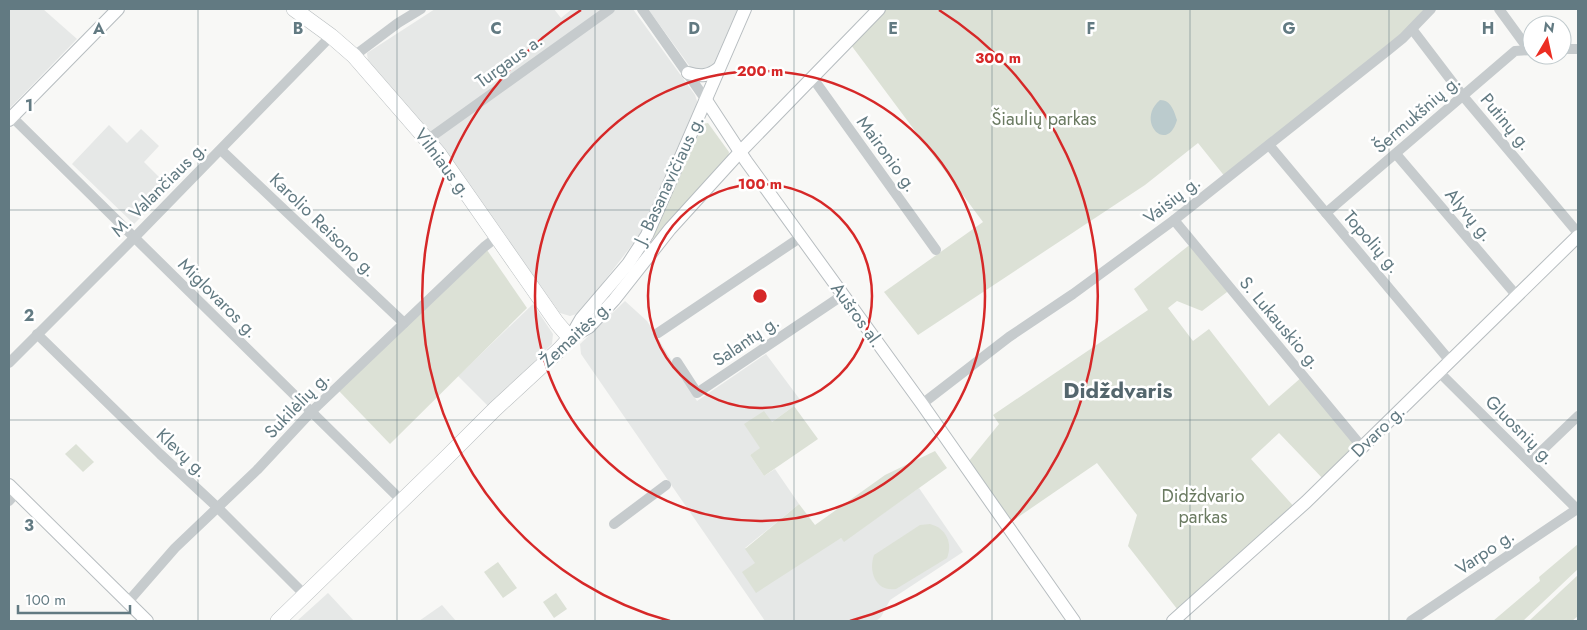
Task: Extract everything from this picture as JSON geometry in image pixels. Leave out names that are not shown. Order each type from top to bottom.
[{"type":"highway","name":"Vilniaus g.","points":[[294,9],[331,36],[354,56],[428,140],[557,323],[570,338]]},
{"type":"highway","name":"Žemaitės g.","points":[[278,621],[495,408],[570,338]]},
{"type":"main road","points":[[10,118],[118,9]]},
{"type":"main road","name":"J. Basanavičiaus g.","points":[[570,338],[581,319],[628,264],[647,235],[745,9]]},
{"type":"main road","name":"Žemaitės g.","points":[[570,338],[589,327],[614,300],[670,229],[740,152],[879,9]]},
{"type":"main road","points":[[688,73],[702,76],[712,74],[719,68]]},
{"type":"main road","name":"Aušros al.","points":[[706,100],[758,178],[922,404],[1074,621]]},
{"type":"main road","points":[[715,180],[729,171],[740,169],[758,178]]},
{"type":"main road","name":"Dvaro g.","points":[[1173,621],[1270,536],[1578,236]]},
{"type":"main road","points":[[11,493],[147,621]]},
{"type":"street","points":[[354,56],[398,23],[421,9]]},
{"type":"street","name":"Turgaus a.","points":[[428,140],[610,9]]},
{"type":"street","name":"Aušros al.","points":[[642,9],[706,100]]},
{"type":"street","name":"Vaisių g.","points":[[922,404],[1009,336],[1073,294],[1174,220],[1387,52],[1431,9]]},
{"type":"street","points":[[1499,9],[1522,39]]},
{"type":"street","name":"Putinų g.","points":[[1412,29],[1463,96],[1578,232]]},
{"type":"street","name":"M. Valančiaus g.","points":[[9,363],[331,36]]},
{"type":"street","name":"Šermukšnių g.","points":[[1326,213],[1515,51],[1522,51]]},
{"type":"street","name":"Maironio g.","points":[[812,77],[936,250]]},
{"type":"street","name":"Miglovaros g.","points":[[10,118],[402,501]]},
{"type":"street","name":"Topolių g.","points":[[1269,145],[1450,361]]},
{"type":"street","name":"Karolio Reisono g.","points":[[220,150],[404,324]]},
{"type":"street","name":"Alyvų g.","points":[[1396,154],[1517,296]]},
{"type":"street","name":"S. Lukauskio g.","points":[[1174,220],[1362,447]]},
{"type":"street","name":"Sukilėlių g.","points":[[127,603],[175,548],[257,470],[311,412],[484,247],[497,237]]},
{"type":"street","points":[[658,334],[801,237]]},
{"type":"street","name":"Salantų g.","points":[[677,362],[697,393],[843,295]]},
{"type":"street","name":"Klevų g.","points":[[37,334],[218,508],[304,595]]},
{"type":"street","name":"Gluosnių g.","points":[[1438,372],[1577,510]]},
{"type":"street","points":[[1530,462],[1578,416]]},
{"type":"street","points":[[614,524],[666,485]]},
{"type":"street","name":"Varpo g.","points":[[1411,621],[1577,510]]},
{"type":"shaded area","points":[[9,9],[43,9],[77,39],[9,109]]},
{"type":"shaded area","points":[[435,9],[554,9],[561,18],[572,9],[633,9],[695,95],[697,101],[696,109],[641,233],[580,313],[570,316],[560,313],[455,165],[368,62],[367,53]]},
{"type":"shaded area","points":[[648,9],[739,9],[712,69],[706,72],[691,68]]},
{"type":"shaded area","points":[[1160,100],[1164,100],[1169,104],[1177,120],[1167,135],[1161,135],[1155,131],[1152,125],[1153,108]]},
{"type":"shaded area","points":[[109,125],[127,143],[141,129],[159,146],[144,162],[170,188],[134,224],[72,164]]},
{"type":"shaded area","points":[[625,301],[647,321],[697,401],[766,354],[801,401],[772,422],[761,448],[750,455],[764,476],[775,469],[799,504],[745,548],[841,538],[844,541],[919,488],[963,552],[890,600],[881,617],[876,621],[765,621],[581,354],[580,344]]},
{"type":"shaded area","points":[[533,304],[553,334],[552,344],[489,407],[458,376]]},
{"type":"shaded area","points":[[328,593],[354,621],[297,621]]},
{"type":"shaded area","points":[[442,605],[456,621],[419,621]]},
{"type":"green space","name":"Šiaulių parkas","points":[[879,9],[1431,9],[1226,178],[1198,143],[1145,185],[918,335],[884,292],[983,222],[848,41]]},
{"type":"green space","points":[[708,123],[729,152],[728,158],[653,239],[651,238],[702,124]]},
{"type":"green space","name":"Didždvario parkas","points":[[1192,243],[1231,289],[1202,311],[1177,301],[1168,308],[1193,341],[1209,329],[1269,406],[1303,376],[1362,447],[1326,482],[1279,433],[1251,459],[1297,510],[1181,614],[1128,546],[1137,515],[1097,463],[1011,522],[969,461],[999,424],[993,415],[1148,310],[1134,289]]},
{"type":"green space","points":[[487,250],[527,308],[390,444],[339,391]]},
{"type":"green space","points":[[794,406],[818,439],[764,476],[750,455],[760,448],[744,424],[764,411],[772,422]]},
{"type":"green space","points":[[76,444],[94,462],[83,472],[65,454]]},
{"type":"green space","points":[[935,451],[947,468],[844,542],[841,538],[756,593],[742,572],[755,563],[745,549],[799,504],[815,525],[885,475]]},
{"type":"green space","points":[[930,524],[940,529],[947,537],[949,552],[947,558],[896,589],[889,589],[879,584],[873,574],[872,561],[874,555],[920,525]]},
{"type":"green space","points":[[1578,544],[1578,569],[1523,621],[1493,621],[1540,581],[1539,577]]},
{"type":"green space","points":[[498,562],[517,588],[503,598],[484,572]]},
{"type":"green space","points":[[1578,575],[1578,616],[1572,621],[1529,621]]},
{"type":"green space","points":[[556,593],[567,609],[554,618],[543,602]]},
{"type":"district","name":"Didždvaris","points":[[1118,390]]}]
